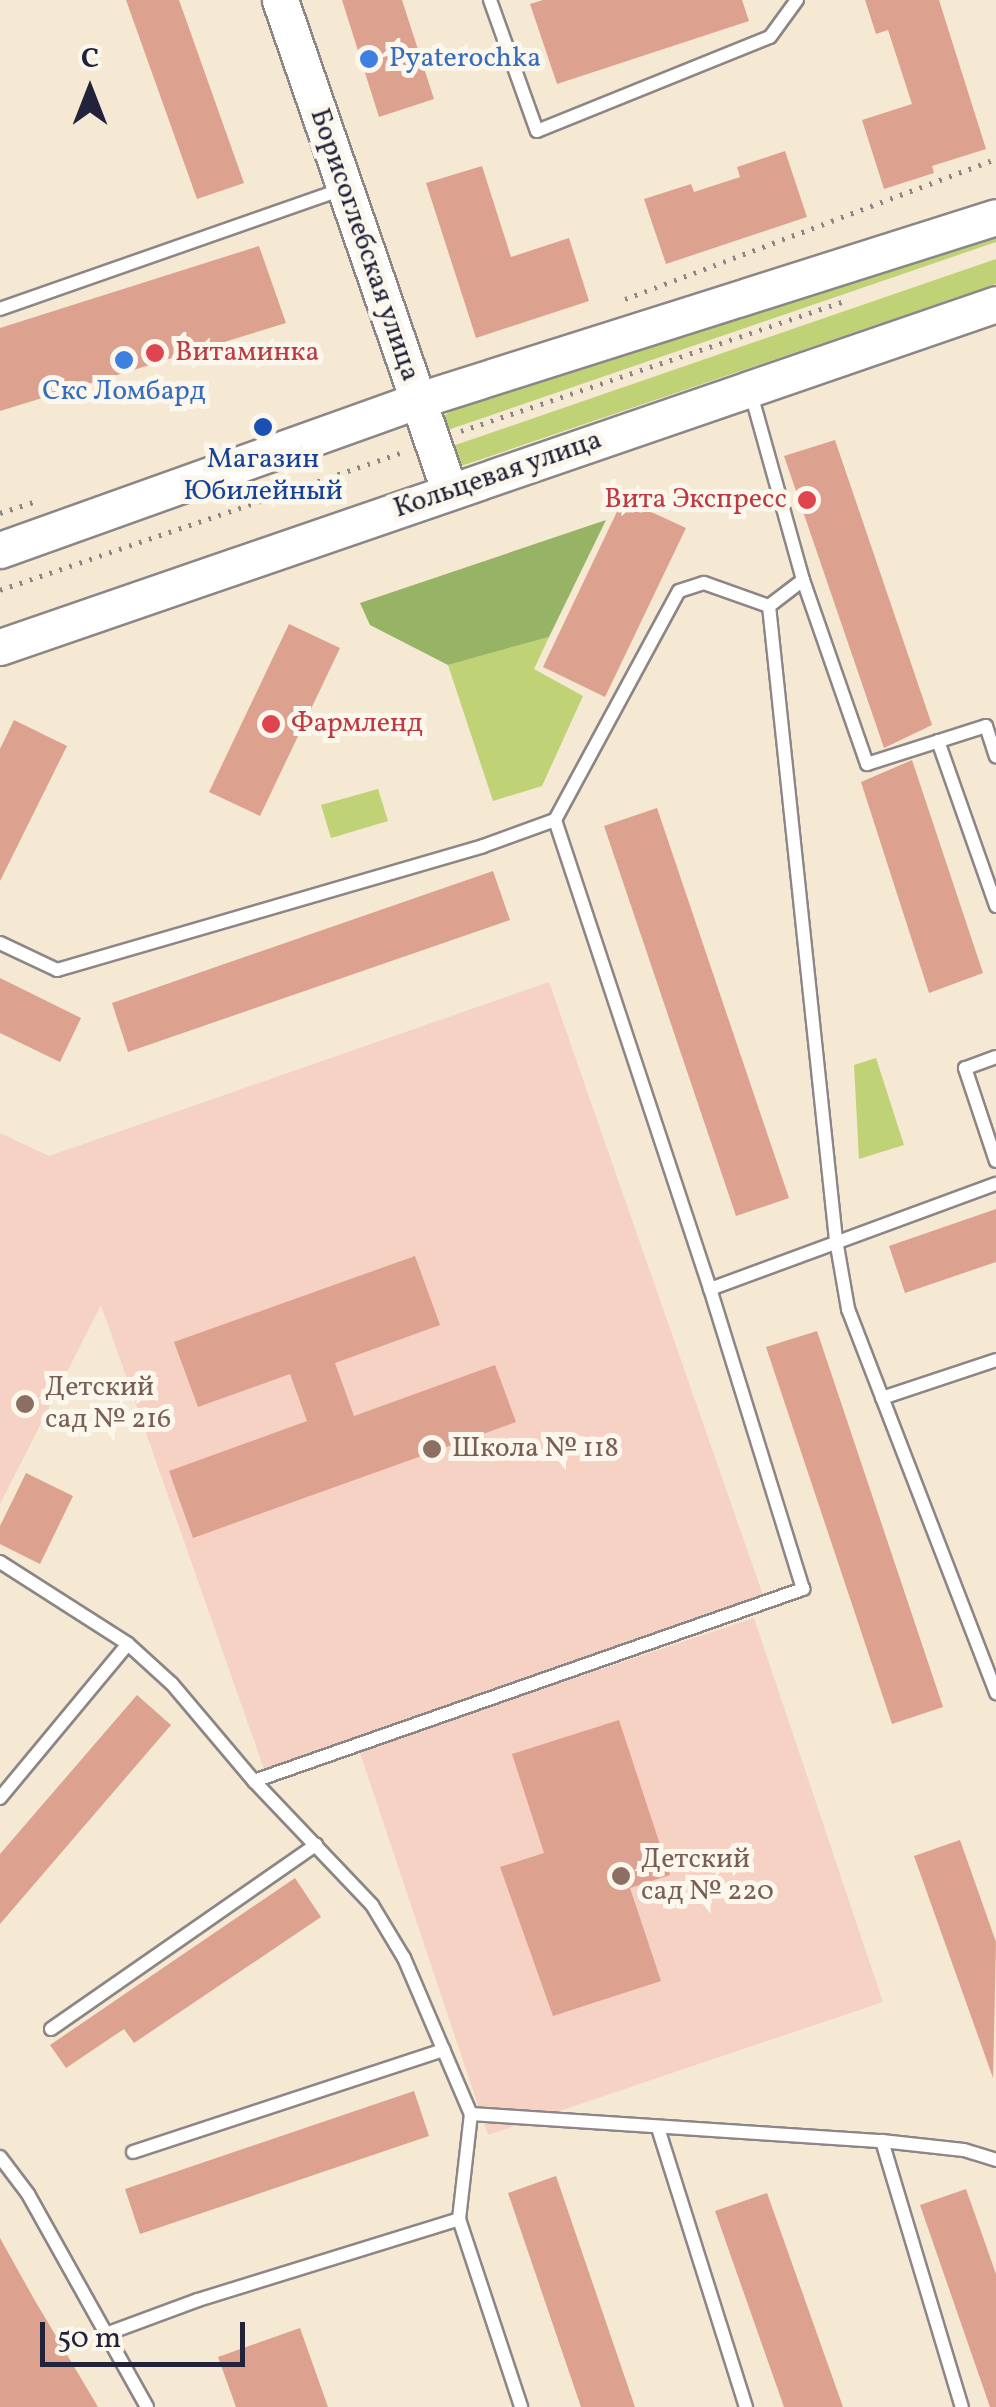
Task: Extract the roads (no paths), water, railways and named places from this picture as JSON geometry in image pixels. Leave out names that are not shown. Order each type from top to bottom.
[{"type":"main road","name":"Борисоглебская улица","points":[[280,0],[449,490]]},
{"type":"main road","points":[[0,550],[416,401],[996,217]]},
{"type":"main road","name":"Кольцевая улица","points":[[0,647],[996,304]]},
{"type":"lane","points":[[490,0],[537,131],[770,37],[796,0]]},
{"type":"lane","points":[[0,309],[346,188]]},
{"type":"lane","points":[[749,388],[803,580],[866,764],[986,726],[996,756]]},
{"type":"lane","points":[[769,606],[803,580]]},
{"type":"lane","points":[[0,943],[57,970],[483,846],[555,820],[679,592],[704,583],[769,606]]},
{"type":"lane","points":[[769,606],[836,1240],[848,1308],[996,1693]]},
{"type":"lane","points":[[938,740],[989,863],[996,906]]},
{"type":"lane","points":[[254,1781],[803,1590],[710,1289],[555,820]]},
{"type":"lane","points":[[996,1057],[964,1068],[996,1161]]},
{"type":"lane","points":[[710,1289],[996,1184]]},
{"type":"lane","points":[[882,1398],[996,1360]]},
{"type":"lane","points":[[0,1562],[128,1644],[172,1684],[254,1781],[380,1918],[404,1958],[472,2114],[459,2219],[522,2407]]},
{"type":"lane","points":[[0,1798],[128,1644]]},
{"type":"lane","points":[[51,2029],[316,1845]]},
{"type":"lane","points":[[133,2152],[444,2050]]},
{"type":"lane","points":[[472,2114],[882,2141],[964,2150],[996,2160]]},
{"type":"lane","points":[[658,2128],[746,2407]]},
{"type":"lane","points":[[882,2141],[962,2407]]},
{"type":"lane","points":[[0,2157],[28,2194],[147,2407]]},
{"type":"lane","points":[[106,2334],[198,2300],[459,2219]]},
{"type":"place","name":"Pyaterochka","points":[[369,59]]},
{"type":"place","name":"Витаминка","points":[[155,353]]},
{"type":"place","name":"Скс Ломбард","points":[[124,360]]},
{"type":"place","name":"Магазин Юбилейный","points":[[263,427]]},
{"type":"place","name":"Вита Экспресс","points":[[807,500]]},
{"type":"place","name":"Фармленд","points":[[271,724]]},
{"type":"place","name":"Детский сад № 216","points":[[25,1404]]},
{"type":"place","name":"Школа № 118","points":[[432,1449]]},
{"type":"place","name":"Детский сад № 220","points":[[621,1876]]}]
